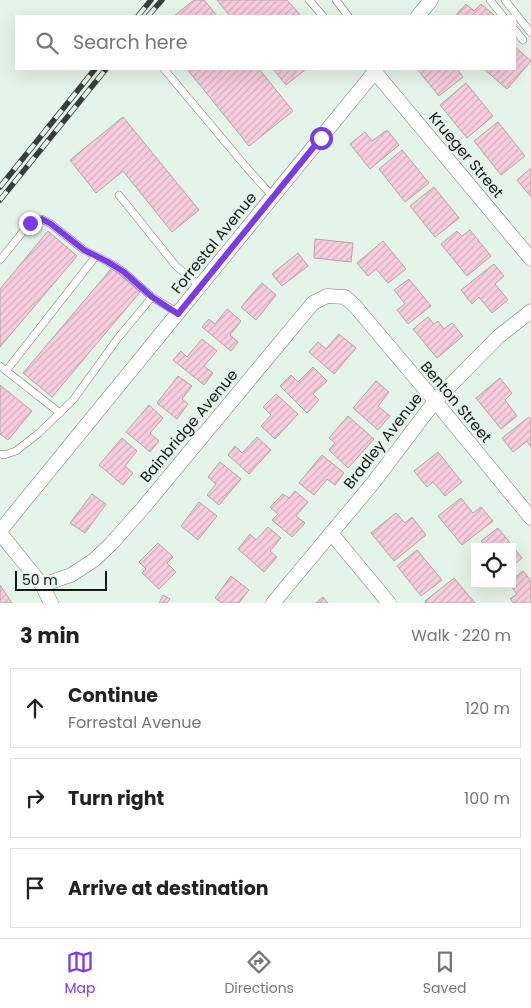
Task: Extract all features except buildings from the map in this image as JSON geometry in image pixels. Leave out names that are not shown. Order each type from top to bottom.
[{"type":"street","points":[[419,15],[431,0]]},
{"type":"street","name":"Forrestal Avenue","points":[[0,532],[376,70]]},
{"type":"street","name":"Krueger Street","points":[[376,70],[531,259]]},
{"type":"street","name":"Bainbridge Avenue","points":[[42,584],[71,574],[94,560],[111,544],[313,303],[326,296],[345,296],[355,306]]},
{"type":"street","name":"Benton Street","points":[[355,306],[531,518]]},
{"type":"street","name":"Bradley Avenue","points":[[273,603],[373,483],[435,401],[498,337],[531,311]]},
{"type":"street","points":[[0,532],[42,584],[51,603]]},
{"type":"street","points":[[331,533],[388,603]]},
{"type":"lane","points":[[309,0],[322,15]]},
{"type":"lane","points":[[336,0],[347,15]]},
{"type":"lane","points":[[490,0],[502,15]]},
{"type":"lane","points":[[504,0],[531,33]]},
{"type":"lane","points":[[516,31],[523,40]]},
{"type":"lane","points":[[165,70],[273,197]]},
{"type":"lane","points":[[119,195],[176,266],[200,286]]},
{"type":"lane","points":[[0,260],[30,223],[42,219],[84,250],[124,272],[152,297],[178,314]]},
{"type":"lane","points":[[60,413],[3,368],[96,256]]},
{"type":"lane","points":[[0,454],[4,455],[16,451],[39,434],[73,400],[118,338],[152,297]]},
{"type":"railway","points":[[139,15],[151,0]]},
{"type":"railway","points":[[149,15],[162,0]]},
{"type":"railway","points":[[0,187],[94,70]]},
{"type":"railway","points":[[0,200],[105,70]]},
{"type":"route","points":[[30,223],[42,219],[51,224],[84,250],[124,272],[152,297],[178,314],[321,138]]}]
